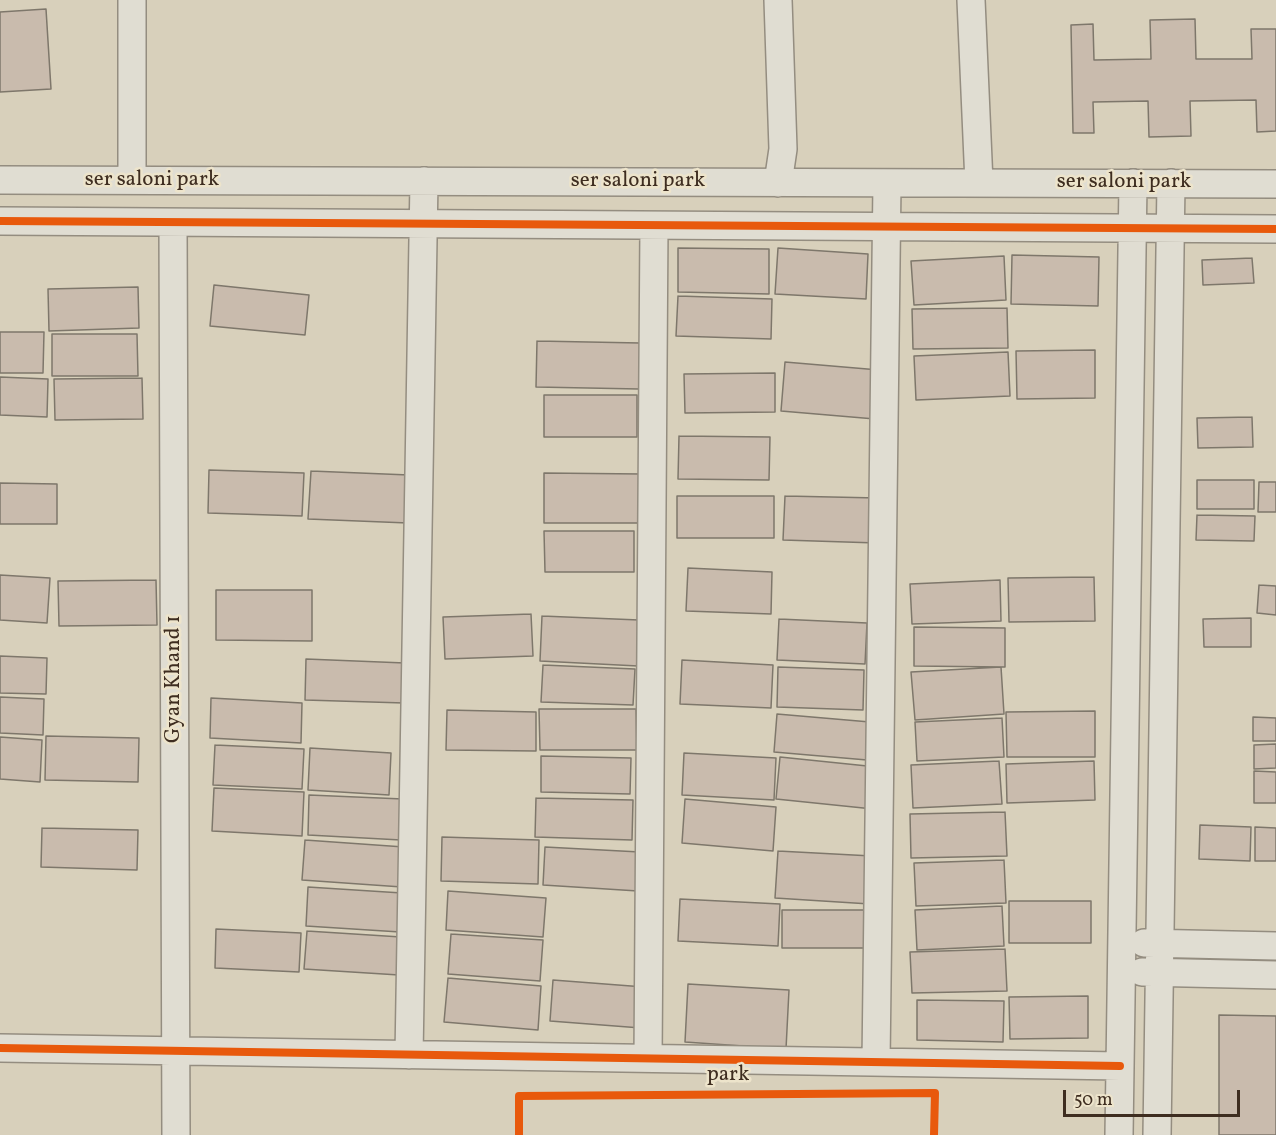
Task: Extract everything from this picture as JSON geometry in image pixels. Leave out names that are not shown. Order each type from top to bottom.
[{"type":"street","points":[[132,0],[132,180]]},
{"type":"street","points":[[778,0],[783,149],[778,183]]},
{"type":"street","points":[[971,0],[980,183]]},
{"type":"street","name":"ser saloni park","points":[[0,180],[1276,184]]},
{"type":"street","points":[[409,1055],[424,182]]},
{"type":"street","points":[[876,1062],[887,183]]},
{"type":"street","points":[[1119,1135],[1133,183]]},
{"type":"street","points":[[1158,1135],[1171,183]]},
{"type":"street","points":[[0,222],[1276,229]]},
{"type":"street","name":"Gyan Khand 1","points":[[173,223],[176,1135]]},
{"type":"street","points":[[648,1059],[654,226]]},
{"type":"street","points":[[1122,942],[1276,946]]},
{"type":"street","points":[[1121,972],[1276,975]]},
{"type":"street","points":[[0,1048],[1120,1066]]},
{"type":"building","points":[[46,9],[51,89],[0,92],[0,12]]},
{"type":"building","points":[[1195,19],[1196,59],[1252,59],[1251,29],[1276,29],[1276,131],[1257,132],[1256,100],[1190,101],[1191,136],[1149,137],[1148,101],[1093,102],[1094,133],[1073,133],[1071,25],[1093,24],[1094,60],[1151,59],[1150,20]]},
{"type":"building","points":[[678,248],[769,249],[769,294],[678,292]]},
{"type":"building","points":[[778,248],[868,254],[866,299],[775,294]]},
{"type":"building","points":[[1012,255],[1099,257],[1098,306],[1011,304]]},
{"type":"building","points":[[1004,256],[1006,300],[914,305],[911,261]]},
{"type":"building","points":[[1252,258],[1254,283],[1203,285],[1202,260]]},
{"type":"building","points":[[214,285],[309,295],[305,335],[210,326]]},
{"type":"building","points":[[138,287],[139,328],[49,331],[48,289]]},
{"type":"building","points":[[678,296],[772,299],[771,339],[676,336]]},
{"type":"building","points":[[1007,308],[1008,348],[913,349],[912,309]]},
{"type":"building","points":[[0,332],[44,332],[43,373],[0,373]]},
{"type":"building","points":[[52,334],[137,334],[138,376],[52,376]]},
{"type":"building","points":[[537,341],[640,343],[639,389],[536,387]]},
{"type":"building","points":[[1095,350],[1095,398],[1017,399],[1016,351]]},
{"type":"building","points":[[1008,352],[1010,396],[916,400],[914,356]]},
{"type":"building","points":[[785,362],[879,370],[875,419],[781,411]]},
{"type":"building","points":[[775,373],[775,412],[685,413],[684,374]]},
{"type":"building","points":[[0,377],[48,379],[47,417],[0,415]]},
{"type":"building","points":[[142,378],[143,419],[55,420],[54,379]]},
{"type":"building","points":[[544,395],[637,395],[637,437],[544,437]]},
{"type":"building","points":[[1252,417],[1253,447],[1198,448],[1197,418]]},
{"type":"building","points":[[679,436],[770,437],[769,480],[678,479]]},
{"type":"building","points":[[209,470],[304,473],[302,516],[208,513]]},
{"type":"building","points":[[311,471],[409,475],[408,523],[308,519]]},
{"type":"building","points":[[544,473],[642,474],[642,523],[544,523]]},
{"type":"building","points":[[1197,480],[1254,480],[1254,509],[1197,509]]},
{"type":"building","points":[[1259,482],[1276,482],[1276,512],[1258,512]]},
{"type":"building","points":[[0,483],[57,484],[57,524],[0,524]]},
{"type":"building","points":[[677,496],[774,496],[774,538],[677,538]]},
{"type":"building","points":[[785,496],[878,498],[877,543],[783,540]]},
{"type":"building","points":[[1197,515],[1255,516],[1254,541],[1196,540]]},
{"type":"building","points":[[544,531],[634,531],[634,572],[545,572]]},
{"type":"building","points":[[688,568],[772,572],[771,614],[686,611]]},
{"type":"building","points":[[0,575],[50,578],[47,623],[0,620]]},
{"type":"building","points":[[1094,577],[1095,621],[1009,622],[1008,578]]},
{"type":"building","points":[[156,580],[157,625],[59,626],[58,581]]},
{"type":"building","points":[[1000,580],[1001,621],[912,624],[910,584]]},
{"type":"building","points":[[1259,585],[1276,586],[1276,615],[1257,613]]},
{"type":"building","points":[[216,590],[312,590],[312,641],[216,640]]},
{"type":"building","points":[[531,614],[533,656],[445,659],[443,617]]},
{"type":"building","points":[[542,616],[639,620],[638,666],[540,661]]},
{"type":"building","points":[[1251,618],[1251,647],[1204,647],[1203,619]]},
{"type":"building","points":[[779,619],[867,623],[865,664],[777,660]]},
{"type":"building","points":[[914,627],[1005,628],[1005,667],[914,666]]},
{"type":"building","points":[[0,656],[47,658],[46,694],[0,693]]},
{"type":"building","points":[[306,659],[405,663],[404,703],[305,700]]},
{"type":"building","points":[[682,660],[773,665],[771,708],[680,704]]},
{"type":"building","points":[[543,665],[635,669],[633,705],[541,702]]},
{"type":"building","points":[[778,667],[864,670],[863,710],[777,707]]},
{"type":"building","points":[[1001,667],[1004,714],[915,720],[911,672]]},
{"type":"building","points":[[0,697],[44,699],[43,735],[0,733]]},
{"type":"building","points":[[211,698],[302,703],[301,743],[210,738]]},
{"type":"building","points":[[539,709],[636,709],[637,750],[540,750]]},
{"type":"building","points":[[447,710],[536,712],[536,751],[446,750]]},
{"type":"building","points":[[1095,711],[1095,757],[1007,757],[1006,712]]},
{"type":"building","points":[[777,714],[870,722],[867,760],[774,752]]},
{"type":"building","points":[[1253,717],[1276,718],[1276,741],[1253,741]]},
{"type":"building","points":[[1002,718],[1004,757],[917,761],[915,722]]},
{"type":"building","points":[[46,736],[139,738],[138,782],[45,780]]},
{"type":"building","points":[[0,737],[42,740],[40,782],[0,779]]},
{"type":"building","points":[[1276,744],[1276,768],[1254,769],[1254,745]]},
{"type":"building","points":[[215,745],[304,749],[302,789],[213,785]]},
{"type":"building","points":[[310,748],[391,753],[389,795],[308,790]]},
{"type":"building","points":[[684,753],[776,758],[774,800],[682,795]]},
{"type":"building","points":[[541,756],[631,758],[630,794],[541,792]]},
{"type":"building","points":[[780,757],[877,767],[873,809],[776,799]]},
{"type":"building","points":[[999,761],[1002,804],[913,808],[911,765]]},
{"type":"building","points":[[1094,761],[1095,800],[1007,803],[1006,764]]},
{"type":"building","points":[[1254,771],[1276,772],[1276,803],[1254,803]]},
{"type":"building","points":[[214,788],[304,792],[302,836],[212,831]]},
{"type":"building","points":[[309,795],[403,799],[401,840],[308,835]]},
{"type":"building","points":[[536,798],[633,800],[632,840],[535,837]]},
{"type":"building","points":[[685,799],[776,807],[773,851],[682,843]]},
{"type":"building","points":[[1005,812],[1007,856],[911,858],[910,814]]},
{"type":"building","points":[[1200,825],[1251,827],[1250,861],[1199,859]]},
{"type":"building","points":[[1255,827],[1276,828],[1276,861],[1255,861]]},
{"type":"building","points":[[42,828],[138,830],[137,870],[41,867]]},
{"type":"building","points":[[442,837],[539,840],[538,884],[441,881]]},
{"type":"building","points":[[305,840],[404,847],[402,887],[302,880]]},
{"type":"building","points":[[545,847],[640,852],[638,891],[543,885]]},
{"type":"building","points":[[778,851],[872,856],[870,904],[775,898]]},
{"type":"building","points":[[1004,860],[1006,903],[916,906],[914,863]]},
{"type":"building","points":[[308,887],[402,893],[400,932],[306,926]]},
{"type":"building","points":[[448,891],[546,898],[543,937],[446,930]]},
{"type":"building","points":[[680,899],[780,904],[778,946],[678,941]]},
{"type":"building","points":[[1009,901],[1091,901],[1091,943],[1009,943]]},
{"type":"building","points":[[1002,906],[1004,946],[917,950],[915,910]]},
{"type":"building","points":[[782,910],[872,910],[872,948],[782,948]]},
{"type":"building","points":[[216,929],[301,933],[299,972],[215,968]]},
{"type":"building","points":[[307,931],[401,937],[399,975],[304,969]]},
{"type":"building","points":[[451,934],[543,940],[540,981],[448,974]]},
{"type":"building","points":[[1005,949],[1007,991],[912,993],[910,952]]},
{"type":"building","points":[[448,978],[541,986],[538,1030],[444,1022]]},
{"type":"building","points":[[553,980],[644,987],[641,1028],[550,1021]]},
{"type":"building","points":[[688,984],[789,990],[786,1049],[685,1042]]},
{"type":"building","points":[[1088,996],[1088,1038],[1010,1039],[1009,997]]},
{"type":"building","points":[[917,1000],[1004,1001],[1003,1042],[917,1040]]},
{"type":"building","points":[[1219,1015],[1276,1016],[1276,1135],[1219,1135]]},
{"type":"cycle path","points":[[0,221],[1276,229]]},
{"type":"cycle path","name":"park","points":[[0,1048],[1120,1066]]},
{"type":"cycle path","name":"park","points":[[519,1135],[519,1096],[935,1093],[934,1135]]}]
